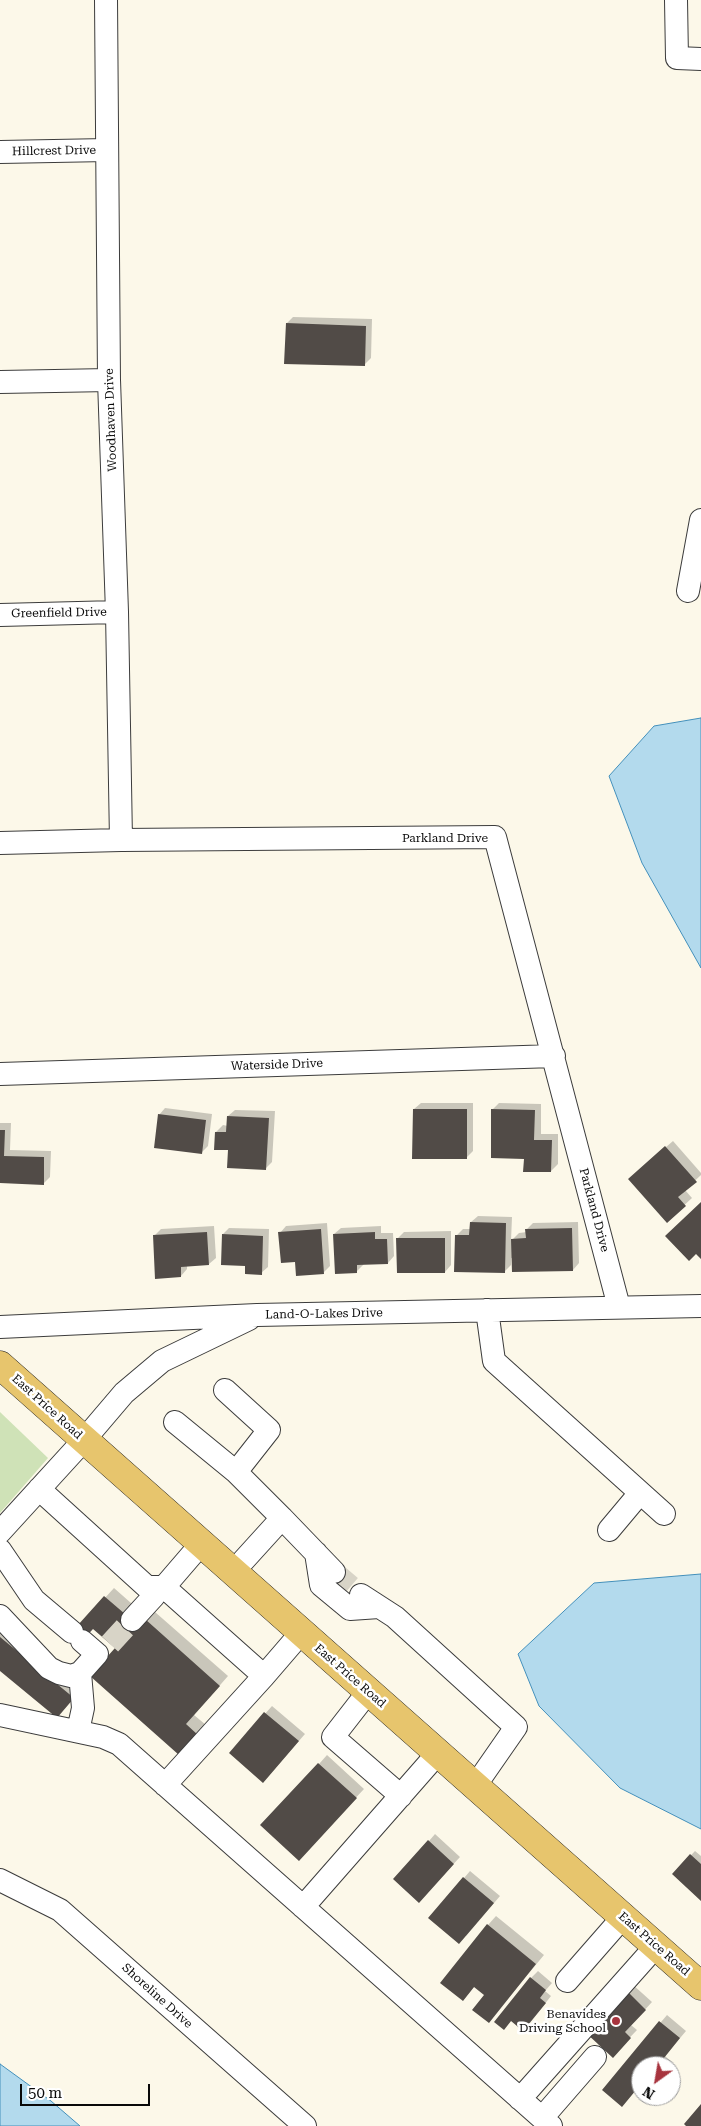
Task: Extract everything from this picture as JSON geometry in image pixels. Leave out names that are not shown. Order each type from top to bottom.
[{"type":"main road","name":"East Price Road","points":[[0,1365],[701,1986]]},
{"type":"street","name":"Woodhaven Drive","points":[[106,0],[109,380],[118,612],[120,840]]},
{"type":"street","points":[[676,0],[677,58],[701,59]]},
{"type":"street","name":"Hillcrest Drive","points":[[0,152],[107,150]]},
{"type":"street","points":[[0,382],[109,380]]},
{"type":"street","points":[[688,591],[701,520]]},
{"type":"street","name":"Greenfield Drive","points":[[0,615],[118,612]]},
{"type":"street","name":"Parkland Drive","points":[[0,843],[120,840],[495,837],[619,1307]]},
{"type":"street","name":"Waterside Drive","points":[[0,1074],[554,1056]]},
{"type":"street","name":"Land-O-Lakes Drive","points":[[0,1532],[124,1393],[162,1361],[257,1315],[701,1306]]},
{"type":"street","points":[[487,1310],[494,1361],[664,1514]]},
{"type":"street","points":[[0,1327],[257,1315]]},
{"type":"street","points":[[225,1390],[269,1430],[236,1472]]},
{"type":"street","points":[[175,1422],[236,1472],[334,1572]]},
{"type":"street","points":[[39,1489],[147,1587],[160,1587],[264,1676]]},
{"type":"street","points":[[609,1530],[640,1493]]},
{"type":"street","points":[[233,1572],[282,1518]]},
{"type":"street","points":[[132,1620],[201,1544]]},
{"type":"street","points":[[0,1550],[34,1600],[90,1643],[80,1673],[83,1708],[78,1731]]},
{"type":"street","points":[[316,1553],[321,1585],[350,1609],[370,1601],[395,1617],[516,1727],[475,1786]]},
{"type":"street","points":[[0,1616],[50,1668],[71,1676],[80,1673]]},
{"type":"street","points":[[165,1785],[302,1633]]},
{"type":"street","points":[[368,1692],[332,1737],[401,1796]]},
{"type":"street","points":[[0,1715],[103,1737],[119,1744],[546,2122],[595,2057]]},
{"type":"street","points":[[303,1907],[438,1753]]},
{"type":"street","name":"Shoreline Drive","points":[[0,1880],[60,1910],[305,2126]]},
{"type":"street","points":[[567,1981],[623,1917]]},
{"type":"street","points":[[520,2099],[656,1946]]},
{"type":"green space","points":[[0,1412],[48,1458],[0,1513]]},
{"type":"water","points":[[701,718],[701,968],[642,863],[609,776],[654,726]]},
{"type":"water","points":[[701,1574],[701,1829],[620,1788],[539,1706],[518,1654],[594,1583]]},
{"type":"water","points":[[0,2064],[51,2101],[80,2126],[0,2126]]},
{"type":"building","points":[[286,323],[366,326],[365,366],[284,364]]},
{"type":"building","points":[[413,1109],[467,1109],[467,1159],[412,1159]]},
{"type":"building","points":[[491,1109],[535,1110],[534,1140],[552,1140],[551,1172],[523,1172],[524,1159],[491,1158]]},
{"type":"building","points":[[158,1114],[206,1120],[202,1154],[154,1148]]},
{"type":"building","points":[[227,1116],[269,1118],[266,1170],[227,1168],[228,1150],[214,1150],[215,1132],[226,1132]]},
{"type":"building","points":[[0,1130],[5,1130],[4,1156],[44,1157],[44,1185],[0,1183]]},
{"type":"building","points":[[665,1146],[697,1182],[678,1197],[686,1206],[667,1223],[628,1179]]},
{"type":"building","points":[[701,1202],[701,1259],[696,1254],[689,1261],[665,1236]]},
{"type":"building","points":[[470,1222],[506,1223],[505,1273],[454,1272],[455,1235],[469,1235]]},
{"type":"building","points":[[572,1228],[573,1271],[512,1272],[511,1239],[526,1238],[525,1229]]},
{"type":"building","points":[[321,1229],[324,1274],[296,1276],[295,1262],[281,1263],[278,1232]]},
{"type":"building","points":[[207,1232],[209,1265],[181,1267],[181,1277],[155,1279],[153,1235]]},
{"type":"building","points":[[375,1232],[375,1239],[387,1239],[388,1264],[357,1265],[357,1273],[335,1274],[333,1234]]},
{"type":"building","points":[[222,1234],[263,1236],[262,1275],[245,1274],[245,1266],[221,1265]]},
{"type":"building","points":[[396,1238],[445,1238],[445,1273],[397,1273]]},
{"type":"building","points":[[104,1596],[139,1626],[145,1619],[220,1686],[186,1724],[198,1735],[179,1755],[90,1676],[115,1648],[93,1629],[79,1644],[69,1635]]},
{"type":"building","points":[[0,1637],[74,1698],[57,1718],[0,1671]]},
{"type":"building","points":[[264,1712],[299,1741],[263,1783],[229,1753]]},
{"type":"building","points":[[318,1763],[357,1798],[299,1861],[260,1825]]},
{"type":"building","points":[[428,1840],[454,1864],[419,1903],[393,1879]]},
{"type":"building","points":[[690,1854],[701,1864],[701,1901],[672,1874]]},
{"type":"building","points":[[463,1877],[494,1903],[459,1944],[428,1918]]},
{"type":"building","points":[[487,1924],[536,1964],[489,2023],[472,2010],[484,1995],[474,1987],[463,2001],[440,1983]]},
{"type":"building","points":[[530,1977],[546,1990],[540,1998],[546,2003],[523,2031],[511,2021],[504,2030],[494,2022]]},
{"type":"building","name":"Benavides Driving School","points":[[625,1989],[646,2010],[625,2032],[631,2038],[613,2058],[585,2032]]},
{"type":"building","points":[[659,2021],[680,2038],[666,2056],[631,2056],[631,2096],[622,2107],[602,2090]]},
{"type":"building","points":[[701,2104],[701,2126],[686,2126],[684,2124]]},
{"type":"tunnel","points":[[334,1572],[361,1595]]},
{"type":"tunnel","points":[[110,1644],[132,1620]]},
{"type":"place","name":"Benavides Driving School","points":[[616,2021]]}]
